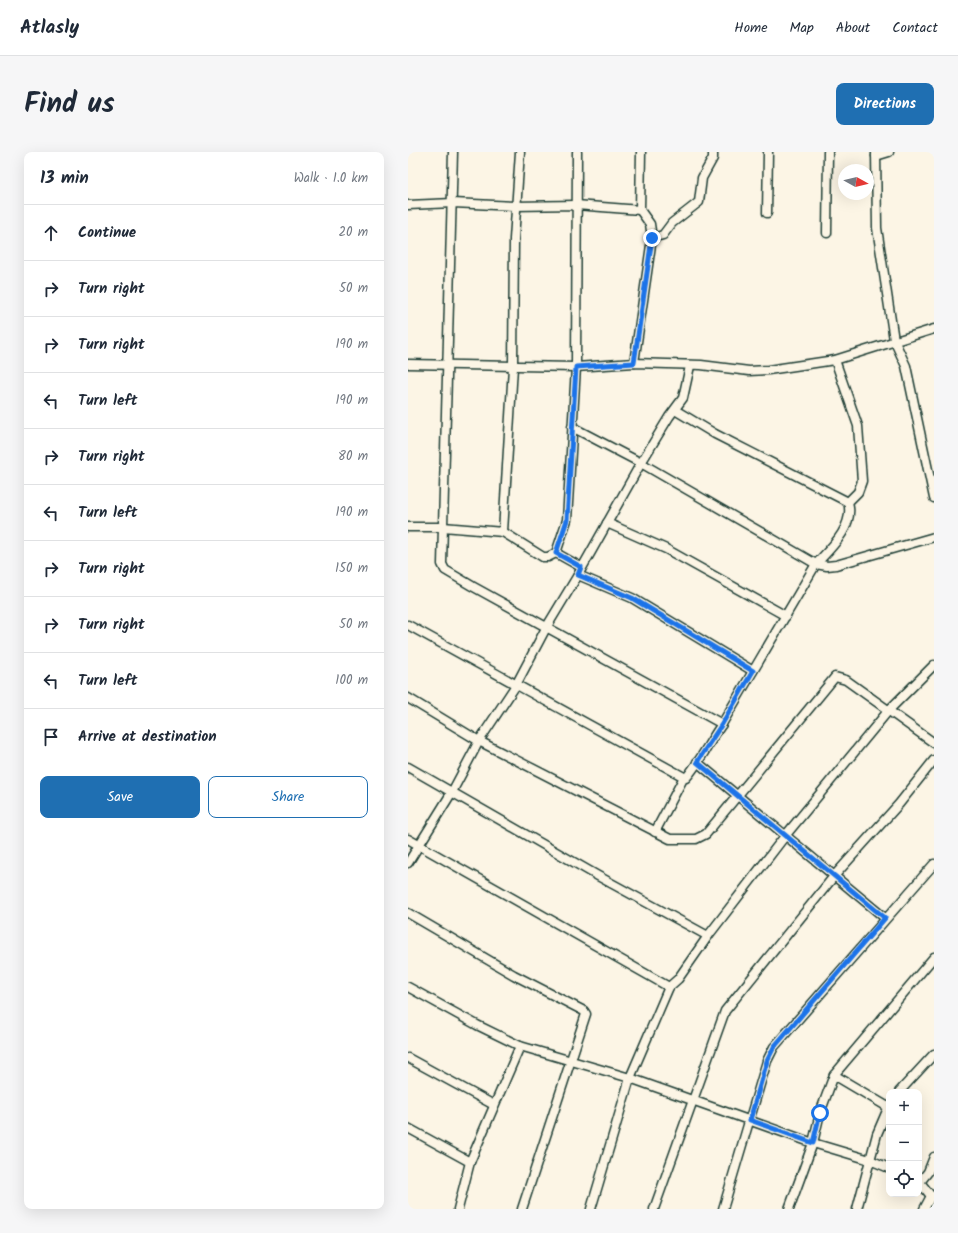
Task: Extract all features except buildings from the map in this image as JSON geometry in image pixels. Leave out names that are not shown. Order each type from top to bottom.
[{"type":"street","points":[[454,152],[442,564],[445,570],[546,628],[722,724]]},
{"type":"street","points":[[503,532],[513,367],[515,206],[520,152]]},
{"type":"street","points":[[408,527],[443,527],[503,532],[543,557],[548,558],[556,553],[567,520],[576,367],[577,152]]},
{"type":"street","points":[[634,363],[652,238],[650,224],[640,210],[641,152]]},
{"type":"street","points":[[652,238],[663,235],[672,223],[699,202],[702,178],[713,158],[713,152]]},
{"type":"street","points":[[767,213],[768,152]]},
{"type":"street","points":[[827,233],[828,152]]},
{"type":"street","points":[[889,152],[876,154],[877,228],[894,340],[906,366],[934,498]]},
{"type":"street","points":[[408,205],[453,203],[515,206],[576,205],[640,210]]},
{"type":"street","points":[[408,364],[576,367],[634,363],[762,370],[834,360],[894,340],[934,329]]},
{"type":"street","points":[[655,832],[684,778],[686,778],[690,773],[722,724],[816,564],[837,541],[847,521],[848,502],[858,492],[862,481],[858,426],[834,360]]},
{"type":"street","points":[[408,863],[452,792],[479,741],[516,685],[546,628],[641,463],[669,417],[683,398],[690,366]]},
{"type":"street","points":[[675,410],[716,434],[848,502]]},
{"type":"street","points":[[572,427],[641,463],[816,564],[827,566],[836,565],[934,537]]},
{"type":"street","points":[[607,523],[666,549],[786,616]]},
{"type":"street","points":[[556,553],[580,571],[632,598],[753,671]]},
{"type":"street","points":[[408,625],[684,778]]},
{"type":"street","points":[[591,1209],[630,1078],[669,987],[678,979],[708,936],[785,836],[889,710],[934,665]]},
{"type":"street","points":[[408,698],[479,741],[670,839],[696,839],[706,834],[737,794],[835,677],[846,680],[934,743]]},
{"type":"street","points":[[654,1209],[725,1011],[834,875],[900,804],[934,760]]},
{"type":"street","points":[[697,762],[885,918]]},
{"type":"street","points":[[408,767],[598,876],[708,936]]},
{"type":"street","points":[[408,839],[669,987]]},
{"type":"street","points":[[723,1209],[767,1061],[774,1047],[885,918],[934,864]]},
{"type":"street","points":[[408,914],[514,975],[584,1011],[586,1014],[522,1209]]},
{"type":"street","points":[[789,1209],[813,1143],[824,1101],[834,1075],[934,958]]},
{"type":"street","points":[[408,987],[477,1025],[520,1046],[630,1078],[813,1143],[870,1160],[886,1167]]},
{"type":"street","points":[[458,1209],[470,1162],[520,1046]]},
{"type":"street","points":[[902,1089],[934,1054]]},
{"type":"street","points":[[408,1058],[494,1105]]},
{"type":"street","points":[[834,1075],[886,1105]]},
{"type":"street","points":[[856,1209],[877,1134],[886,1111]]},
{"type":"street","points":[[408,1128],[470,1162]]},
{"type":"street","points":[[922,1179],[928,1172],[934,1157]]},
{"type":"street","points":[[922,1185],[932,1196],[924,1209]]},
{"type":"route","points":[[652,238],[634,363],[576,367],[567,491],[567,520],[556,553],[581,567],[578,575],[632,598],[753,671],[722,724],[708,743],[697,762],[885,918],[774,1047],[767,1061],[750,1120],[813,1143],[820,1113]]}]
